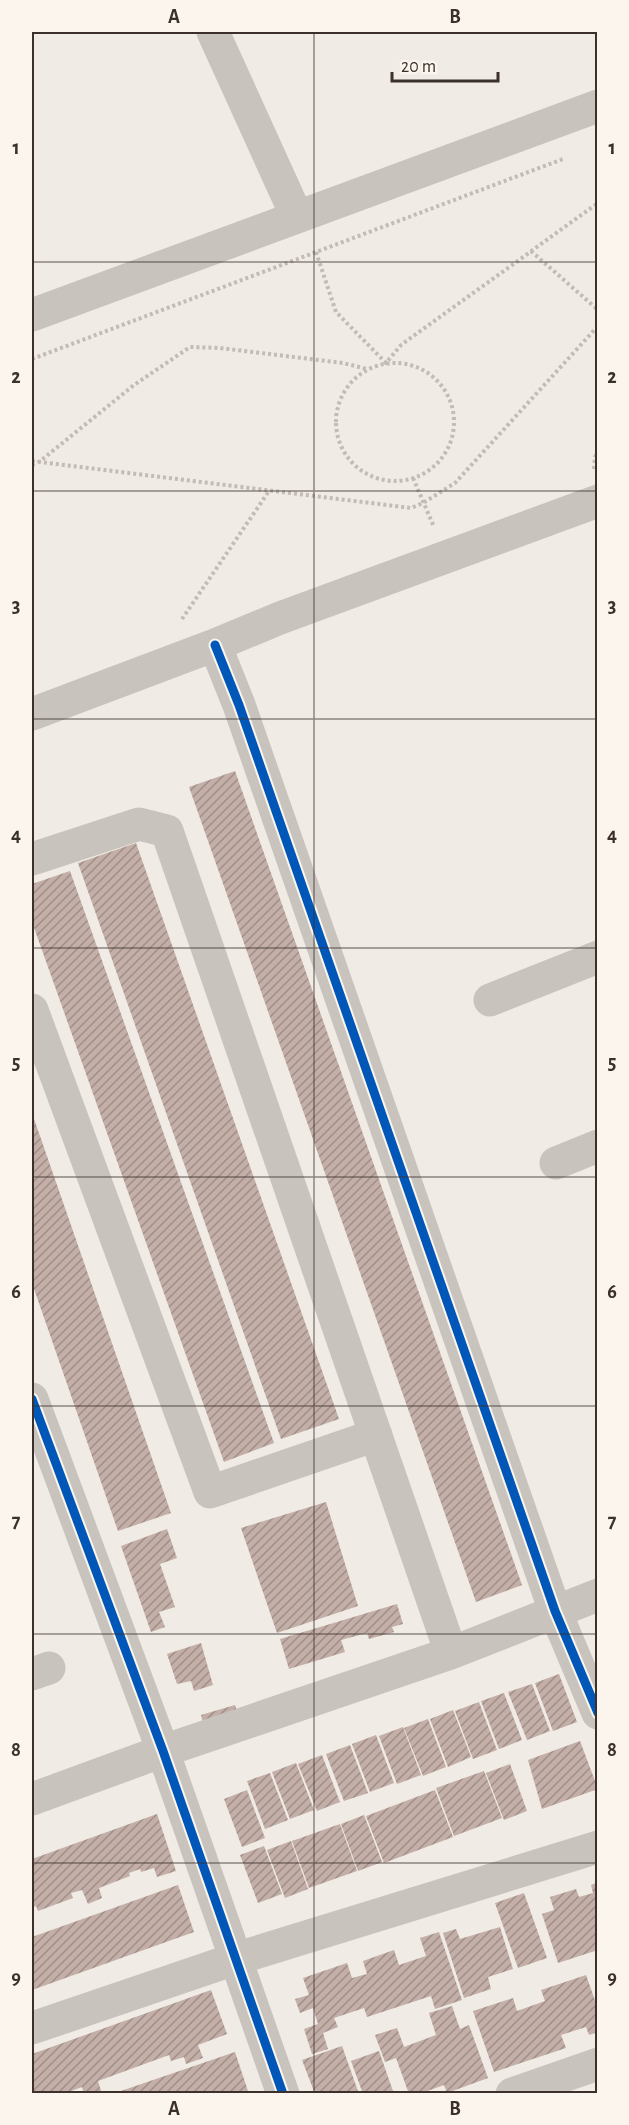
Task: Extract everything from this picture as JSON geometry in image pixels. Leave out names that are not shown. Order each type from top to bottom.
[{"type":"street","points":[[213,32],[297,217]]},
{"type":"street","points":[[32,315],[597,106]]},
{"type":"street","points":[[32,714],[280,618],[597,501]]},
{"type":"street","points":[[215,645],[239,705],[555,1611],[597,1713]]},
{"type":"street","points":[[32,859],[139,824],[167,831],[452,1653]]},
{"type":"street","points":[[490,1000],[597,957]]},
{"type":"street","points":[[32,1010],[210,1492],[376,1435]]},
{"type":"street","points":[[556,1163],[597,1146]]},
{"type":"street","points":[[32,1399],[163,1751],[284,2094]]},
{"type":"street","points":[[32,1799],[163,1751],[452,1653],[597,1595]]},
{"type":"street","points":[[32,2028],[235,1959],[597,1847]]},
{"type":"street","points":[[513,2094],[597,2064]]},
{"type":"path","points":[[32,359],[565,158]]},
{"type":"path","points":[[386,363],[401,345],[597,203]]},
{"type":"path","points":[[531,251],[597,310]]},
{"type":"path","points":[[315,252],[336,312],[386,363]]},
{"type":"path","points":[[32,463],[39,462],[411,508],[455,483],[597,326]]},
{"type":"path","points":[[39,462],[134,385],[190,347],[220,348],[343,363],[367,369]]},
{"type":"path","points":[[386,363],[407,364],[426,371],[442,385],[452,403],[455,424],[450,444],[440,462],[423,474],[403,481],[382,480],[363,472],[348,459],[338,441],[335,420],[339,400],[351,382],[367,369],[386,363]]},
{"type":"path","points":[[413,478],[435,529]]},
{"type":"path","points":[[175,629],[269,491]]},
{"type":"building","points":[[235,771],[522,1585],[476,1602],[189,787]]},
{"type":"building","points":[[136,843],[339,1419],[281,1439],[78,863]]},
{"type":"building","points":[[70,871],[274,1443],[224,1462],[32,922],[32,884]]},
{"type":"building","points":[[32,1113],[171,1513],[118,1531],[32,1283]]},
{"type":"building","points":[[326,1502],[358,1606],[277,1633],[241,1528]]},
{"type":"building","points":[[167,1529],[177,1558],[160,1564],[175,1607],[159,1612],[165,1627],[151,1632],[121,1546]]},
{"type":"building","points":[[397,1604],[403,1624],[392,1627],[394,1632],[369,1639],[367,1633],[341,1640],[345,1652],[289,1669],[280,1639]]},
{"type":"building","points":[[201,1643],[213,1685],[194,1691],[191,1681],[177,1684],[167,1654]]},
{"type":"building","points":[[559,1674],[577,1722],[553,1731],[535,1683]]},
{"type":"building","points":[[532,1684],[550,1731],[527,1740],[508,1692]]},
{"type":"building","points":[[504,1693],[522,1740],[499,1749],[481,1701]]},
{"type":"building","points":[[479,1702],[497,1750],[473,1759],[455,1711]]},
{"type":"building","points":[[235,1705],[240,1720],[205,1730],[201,1715]]},
{"type":"building","points":[[453,1710],[471,1757],[448,1767],[430,1719]]},
{"type":"building","points":[[428,1719],[446,1767],[423,1776],[404,1728]]},
{"type":"building","points":[[403,1727],[421,1775],[397,1784],[379,1736]]},
{"type":"building","points":[[376,1735],[394,1783],[370,1792],[352,1744]]},
{"type":"building","points":[[580,1741],[598,1789],[542,1809],[528,1760]]},
{"type":"building","points":[[350,1745],[368,1793],[344,1801],[326,1754]]},
{"type":"building","points":[[322,1755],[340,1802],[317,1811],[298,1764]]},
{"type":"building","points":[[296,1763],[314,1810],[290,1819],[272,1772]]},
{"type":"building","points":[[510,1764],[527,1811],[504,1820],[486,1773]]},
{"type":"building","points":[[484,1771],[502,1818],[454,1836],[436,1788]]},
{"type":"building","points":[[270,1773],[288,1820],[265,1829],[247,1781]]},
{"type":"building","points":[[247,1790],[265,1838],[242,1847],[224,1799]]},
{"type":"building","points":[[435,1790],[453,1837],[384,1863],[366,1816]]},
{"type":"building","points":[[157,1814],[176,1871],[157,1877],[154,1868],[129,1873],[130,1876],[99,1888],[102,1898],[88,1904],[82,1890],[71,1893],[73,1898],[38,1911],[36,1906],[32,1907],[32,1859]]},
{"type":"building","points":[[364,1815],[382,1862],[358,1871],[341,1824]]},
{"type":"building","points":[[340,1824],[357,1871],[309,1888],[292,1841]]},
{"type":"building","points":[[291,1841],[308,1889],[285,1898],[267,1850]]},
{"type":"building","points":[[264,1846],[282,1894],[258,1903],[240,1855]]},
{"type":"building","points":[[598,1882],[598,1950],[558,1963],[542,1914],[554,1910],[550,1897],[576,1889],[579,1897],[593,1893],[591,1885]]},
{"type":"building","points":[[178,1885],[194,1932],[32,1990],[32,1937]]},
{"type":"building","points":[[524,1893],[547,1958],[518,1968],[495,1903]]},
{"type":"building","points":[[500,1927],[513,1969],[488,1977],[491,1989],[464,1998],[443,1933],[456,1929],[460,1939]]},
{"type":"building","points":[[439,1932],[462,2000],[435,2009],[431,1996],[367,2017],[364,2008],[334,2018],[338,2027],[323,2033],[328,2049],[312,2054],[304,2029],[318,2024],[313,2008],[300,2013],[295,1999],[309,1995],[303,1978],[347,1963],[352,1978],[367,1974],[363,1961],[394,1950],[399,1965],[426,1956],[420,1938]]},
{"type":"building","points":[[586,1975],[598,2009],[598,2032],[589,2035],[586,2027],[561,2035],[566,2048],[494,2072],[473,2011],[513,1998],[517,2011],[545,2001],[541,1990]]},
{"type":"building","points":[[211,1990],[227,2034],[198,2045],[203,2058],[186,2064],[184,2057],[171,2061],[169,2055],[98,2081],[102,2094],[84,2094],[82,2087],[63,2094],[32,2094],[32,2054]]},
{"type":"building","points":[[452,2006],[460,2029],[469,2025],[488,2078],[447,2093],[444,2085],[419,2094],[409,2094],[396,2058],[385,2062],[375,2035],[397,2028],[404,2047],[436,2035],[429,2013]]},
{"type":"building","points":[[342,2046],[359,2094],[315,2094],[302,2060]]},
{"type":"building","points":[[379,2051],[394,2094],[363,2094],[351,2061]]},
{"type":"building","points":[[235,2052],[249,2094],[115,2094],[115,2093]]},
{"type":"cycle path","points":[[215,645],[239,705],[555,1611],[598,1713]]},
{"type":"cycle path","points":[[32,1399],[163,1751],[283,2094]]}]
